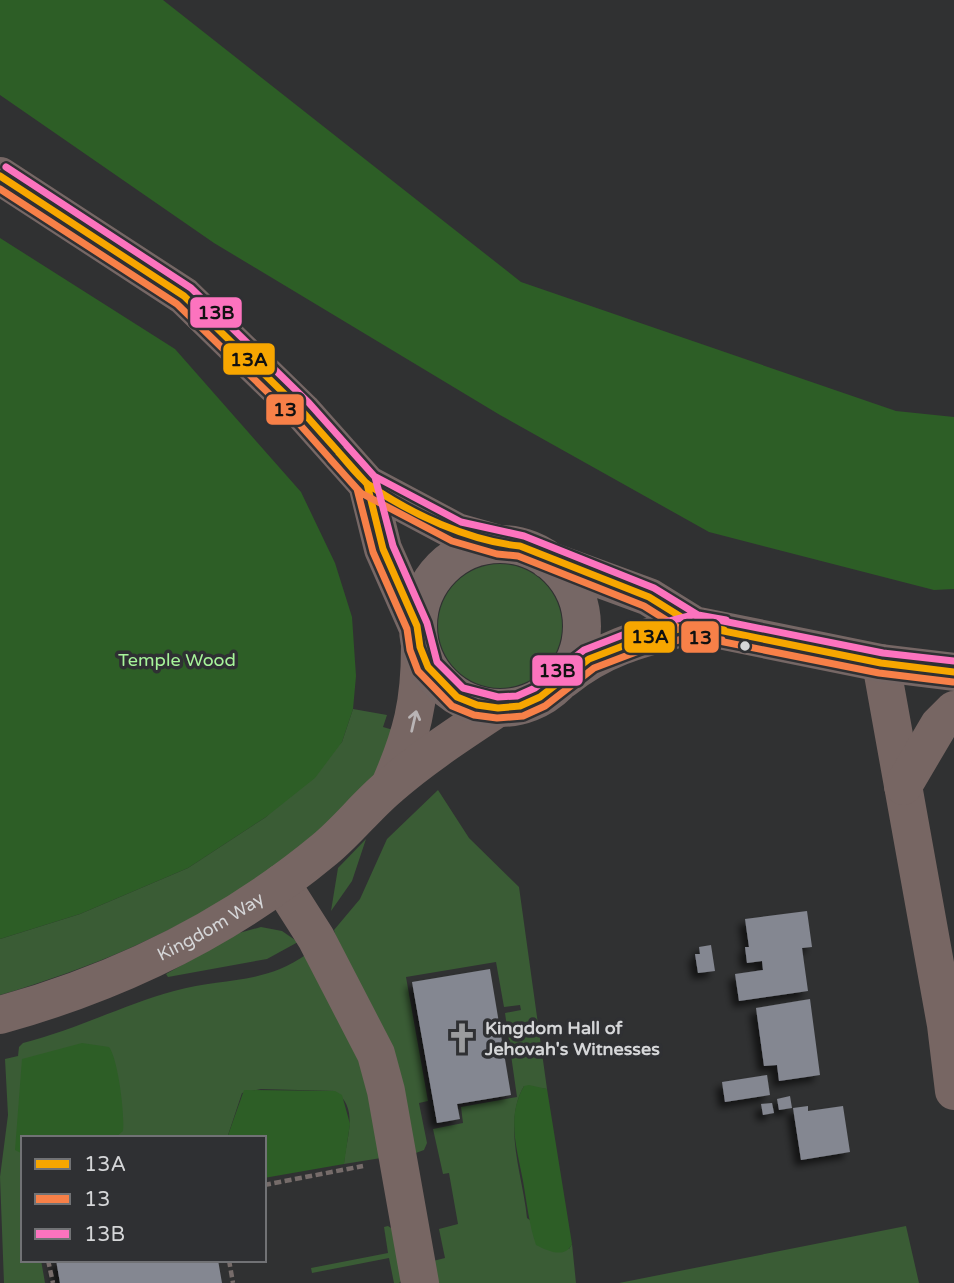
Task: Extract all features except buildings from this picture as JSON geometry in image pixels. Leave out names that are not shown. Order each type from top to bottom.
[{"type":"main road","points":[[0,176],[184,296],[293,401],[366,484],[457,531],[499,544]]},
{"type":"main road","points":[[366,484],[383,549],[419,636],[428,667],[457,697],[477,705],[498,708],[530,702],[557,685],[589,659],[640,639],[694,625]]},
{"type":"main road","points":[[419,636],[420,605],[428,585],[441,568],[458,555],[477,546],[499,544],[520,546],[548,560],[649,597],[694,625],[881,663],[954,671]]},
{"type":"main road","points":[[548,560],[571,585],[579,604],[582,626],[579,648],[570,668],[557,685]]},
{"type":"street","name":"Kingdom Way","points":[[390,785],[413,725],[420,692],[419,636]]},
{"type":"street","points":[[881,663],[946,1025],[954,1091]]},
{"type":"street","name":"Kingdom Way","points":[[0,1015],[85,989],[135,967],[232,916],[327,848],[390,785],[498,708]]},
{"type":"street","points":[[903,786],[939,725],[954,710]]},
{"type":"street","points":[[281,883],[316,938],[376,1054],[386,1091],[420,1283]]},
{"type":"path","points":[[266,1185],[368,1165]]},
{"type":"path","points":[[48,1262],[53,1283]]},
{"type":"path","points":[[229,1262],[233,1283]]},
{"type":"green space","points":[[0,0],[163,0],[521,282],[896,411],[954,417],[954,589],[934,590],[709,532],[500,415],[214,243],[0,95]]},
{"type":"green space","name":"Temple Wood","points":[[0,238],[175,349],[301,492],[335,563],[352,617],[356,676],[353,709],[342,742],[315,778],[266,817],[188,868],[80,914],[0,939]]},
{"type":"green space","points":[[500,564],[524,569],[544,582],[557,602],[562,626],[557,650],[544,670],[524,683],[500,688],[476,683],[456,670],[443,650],[438,626],[443,602],[456,582],[476,569]]},
{"type":"green space","points":[[353,709],[387,715],[383,727],[400,732],[384,765],[373,780],[302,844],[263,874],[180,924],[92,964],[0,995],[0,939],[80,914],[188,868],[266,817],[342,742]]},
{"type":"green space","points":[[438,790],[469,838],[519,887],[547,1089],[524,1086],[515,1117],[516,1150],[527,1218],[569,1249],[572,1244],[576,1283],[437,1283],[433,1261],[445,1258],[439,1229],[458,1224],[449,1173],[443,1174],[433,1129],[463,1123],[461,1107],[517,1097],[505,1013],[521,1010],[520,1005],[504,1007],[496,962],[406,977],[428,1101],[419,1103],[427,1143],[424,1150],[413,1154],[334,930],[360,899],[387,839]]},
{"type":"green space","points":[[366,839],[352,881],[331,911],[338,868]]},
{"type":"green space","points":[[261,927],[282,931],[298,942],[267,959],[168,977],[166,974],[239,933]]},
{"type":"green space","points":[[307,954],[361,1061],[381,1158],[344,1164],[349,1115],[342,1098],[334,1091],[261,1089],[242,1093],[228,1136],[21,1136],[21,1262],[41,1262],[45,1283],[4,1283],[0,1177],[8,1115],[5,1059],[18,1056],[19,1047],[23,1043],[136,1003],[192,987],[258,976],[290,964]]},
{"type":"green space","points":[[82,1043],[109,1047],[120,1088],[123,1131],[117,1136],[21,1136],[21,1153],[15,1150],[22,1059]]},
{"type":"green space","points":[[524,1086],[547,1089],[572,1244],[569,1249],[561,1252],[536,1245],[528,1214],[514,1121],[515,1109]]},
{"type":"green space","points":[[244,1090],[335,1091],[342,1095],[350,1124],[344,1164],[266,1178],[266,1136],[228,1136]]},
{"type":"green space","points":[[388,1226],[394,1230],[402,1280],[399,1283],[394,1283],[389,1258],[312,1273],[311,1268],[388,1253],[384,1227]]},
{"type":"green space","points":[[906,1226],[919,1283],[619,1283]]},
{"type":"transit line","name":"13B","points":[[6,167],[191,288],[309,403],[375,477],[393,546],[427,623],[437,662],[463,688],[498,697],[517,696],[535,688],[584,650],[638,629],[693,615],[883,653],[954,661]]},
{"type":"transit line","name":"13A","points":[[0,176],[184,296],[302,411],[367,484],[383,549],[417,626],[420,647],[428,667],[457,697],[477,705],[498,708],[520,706],[540,697],[589,659],[641,639],[694,625],[881,663],[954,672]]},
{"type":"transit line","name":"13","points":[[0,189],[177,304],[294,418],[357,489],[373,552],[407,629],[410,650],[418,671],[452,706],[474,715],[497,718],[523,716],[545,706],[594,668],[644,649],[694,636],[879,673],[953,682]]},
{"type":"transit line","name":"13B","points":[[347,446],[374,476],[461,522],[524,536],[654,588],[698,615],[726,620]]},
{"type":"transit line","name":"13A","points":[[339,453],[369,485],[422,516],[461,532],[520,546],[649,597],[694,625],[724,630]]},
{"type":"transit line","name":"13","points":[[331,460],[361,493],[452,541],[497,554],[518,556],[644,606],[690,635],[722,640]]},
{"type":"place","name":"Kingdom Hall of Jehovah's Witnesses","points":[[462,1038]]}]
